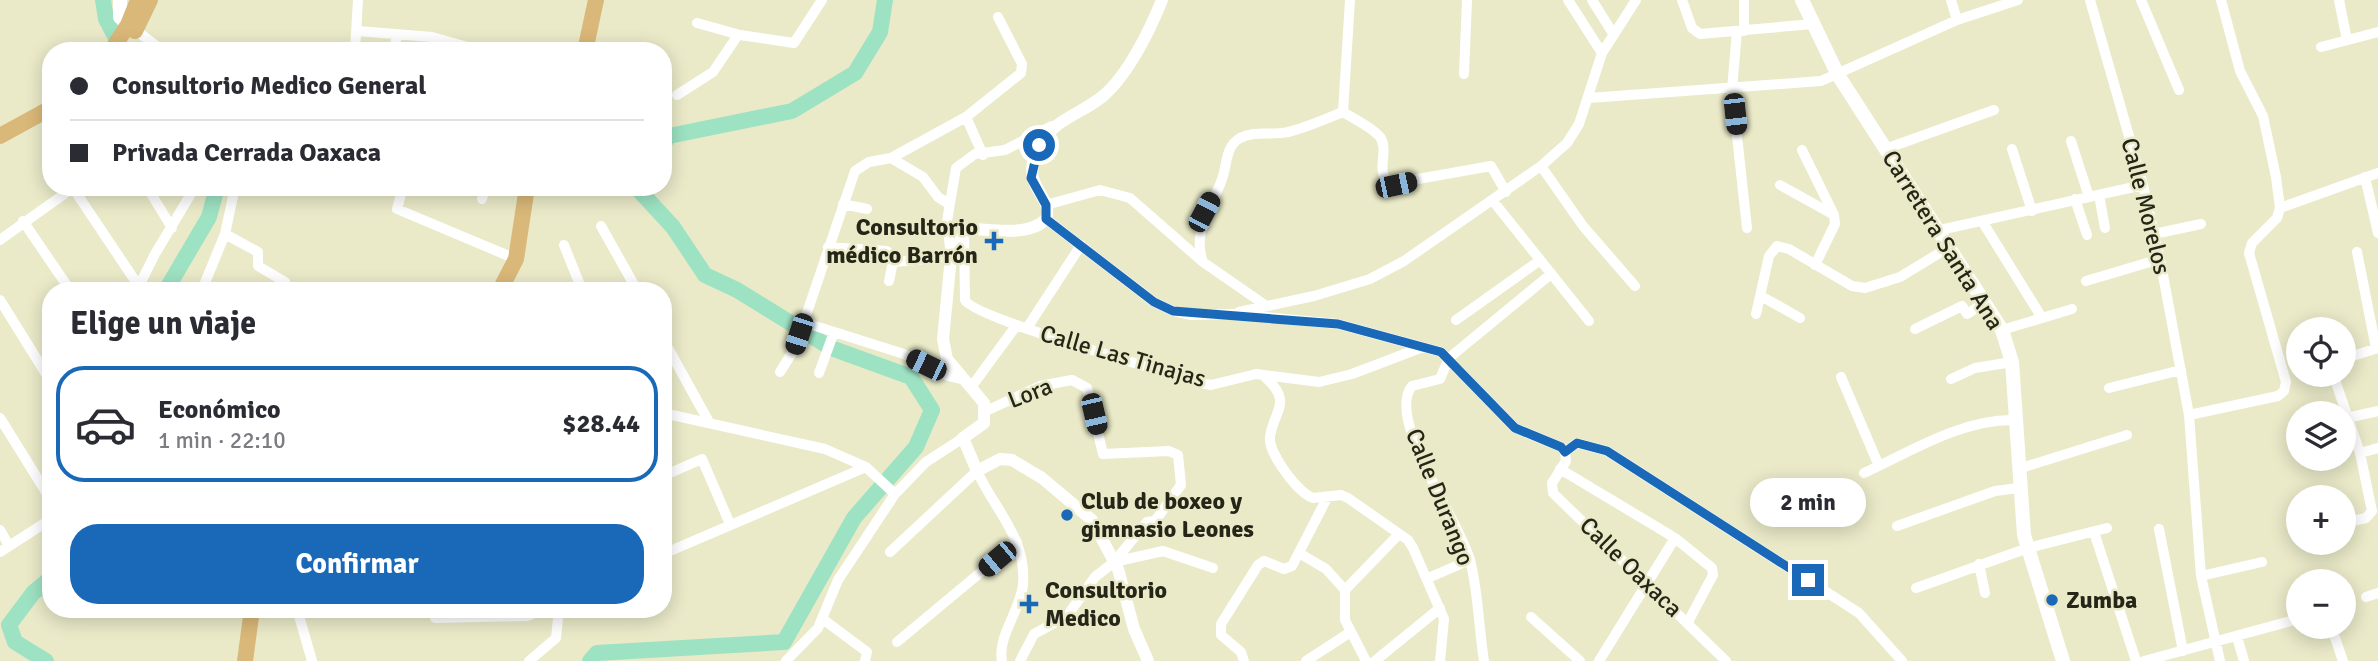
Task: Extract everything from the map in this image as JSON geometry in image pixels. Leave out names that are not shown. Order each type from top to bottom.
[{"type":"main road","points":[[120,0],[120,17],[132,27]]},
{"type":"main road","points":[[126,42],[138,0]]},
{"type":"main road","points":[[119,42],[150,0]]},
{"type":"main road","points":[[587,42],[596,0]]},
{"type":"main road","name":"Carretera Santa Ana","points":[[1802,0],[1839,75],[1951,246],[2002,330],[2012,362],[2019,488],[2028,548],[2063,661]]},
{"type":"main road","points":[[0,127],[42,112]]},
{"type":"main road","points":[[0,136],[42,114]]},
{"type":"main road","points":[[504,282],[516,259],[526,196]]},
{"type":"main road","points":[[244,661],[251,618]]},
{"type":"street","points":[[356,42],[358,0]]},
{"type":"street","points":[[697,23],[737,35],[794,43],[822,0]]},
{"type":"street","points":[[786,661],[824,620],[838,580],[895,494],[926,462],[984,423],[986,411],[969,383],[953,367],[943,351],[951,257],[949,204],[956,168],[975,154],[1005,150],[1092,103],[1110,88],[1148,32],[1161,0]]},
{"type":"street","points":[[1343,112],[1350,0]]},
{"type":"street","points":[[1464,74],[1468,0]]},
{"type":"street","points":[[1568,0],[1602,54]]},
{"type":"street","points":[[1592,0],[1614,35]]},
{"type":"street","points":[[1233,314],[1314,296],[1370,279],[1404,261],[1541,166],[1567,143],[1579,124],[1602,54],[1636,0]]},
{"type":"street","points":[[1682,0],[1696,32],[1813,24]]},
{"type":"street","points":[[1745,0],[1732,90],[1747,228]]},
{"type":"street","points":[[1951,0],[1957,20]]},
{"type":"street","points":[[1589,98],[1805,84],[1839,75],[1957,20],[2018,0]]},
{"type":"street","name":"Calle Morelos","points":[[2090,0],[2143,185],[2160,260],[2189,415],[2202,576],[2220,661]]},
{"type":"street","points":[[2141,0],[2179,90]]},
{"type":"street","points":[[2189,415],[2278,396],[2284,391],[2284,370],[2269,330],[2249,253],[2252,243],[2277,218],[2280,208],[2263,117],[2240,71],[2221,0]]},
{"type":"street","points":[[2339,0],[2347,40]]},
{"type":"street","points":[[780,372],[802,325],[855,171],[860,166],[891,158],[966,117],[1021,73],[1022,64],[998,17]]},
{"type":"street","points":[[132,27],[151,42]]},
{"type":"street","points":[[358,31],[432,37],[450,42]]},
{"type":"street","points":[[2321,47],[2378,32]]},
{"type":"street","points":[[396,42],[397,34]]},
{"type":"street","points":[[677,95],[713,72],[737,35]]},
{"type":"street","points":[[1885,149],[1994,110]]},
{"type":"street","points":[[1203,262],[1200,245],[1204,212],[1223,175],[1229,150],[1245,136],[1286,133],[1343,112]]},
{"type":"street","points":[[1343,112],[1378,135],[1382,142],[1382,173],[1390,184],[1492,166],[1506,192]]},
{"type":"street","points":[[966,117],[983,155]]},
{"type":"street","points":[[951,257],[964,234],[974,229],[1036,228],[1046,219],[1046,205],[1030,171],[1039,145],[1052,126]]},
{"type":"street","points":[[2071,141],[2105,228]]},
{"type":"street","points":[[2012,149],[2032,211]]},
{"type":"street","points":[[1801,150],[1834,215],[1835,224],[1815,265]]},
{"type":"street","points":[[891,158],[923,177],[938,197],[949,204]]},
{"type":"street","points":[[1541,166],[1583,226],[1635,286]]},
{"type":"street","points":[[2280,208],[2378,173]]},
{"type":"street","points":[[2365,177],[2378,233]]},
{"type":"street","points":[[1780,185],[1834,215]]},
{"type":"street","points":[[1940,230],[2143,185]]},
{"type":"street","points":[[1046,205],[1100,191],[1130,198],[1203,262],[1265,305]]},
{"type":"street","points":[[0,240],[23,221],[62,196]]},
{"type":"street","points":[[79,196],[134,282]]},
{"type":"street","points":[[152,196],[172,228]]},
{"type":"street","points":[[141,282],[190,196]]},
{"type":"street","points":[[205,282],[225,234],[233,196]]},
{"type":"street","points":[[401,196],[397,209],[516,259]]},
{"type":"street","points":[[2075,199],[2087,235]]},
{"type":"street","points":[[1493,201],[1589,321]]},
{"type":"street","points":[[843,204],[867,209]]},
{"type":"street","points":[[1046,219],[1162,307],[1190,314],[1233,314],[1338,324],[1423,347],[1449,358],[1508,422],[1565,452],[1577,443],[1607,451],[1859,612],[1902,661]]},
{"type":"street","points":[[23,221],[65,282]]},
{"type":"street","points":[[1982,221],[2042,318]]},
{"type":"street","points":[[2154,234],[2201,224]]},
{"type":"street","points":[[601,226],[632,282]]},
{"type":"street","points":[[225,234],[258,252],[258,266],[285,282]]},
{"type":"street","name":"Calle Las Tinajas","points":[[964,234],[967,305],[1016,326],[1200,383],[1211,385],[1249,375],[1319,382],[1352,374],[1423,347]]},
{"type":"street","points":[[564,245],[579,282]]},
{"type":"street","points":[[1027,328],[1081,245]]},
{"type":"street","points":[[1756,314],[1769,256],[1777,246],[1789,249],[1852,286],[1865,288],[1900,277],[1951,246]]},
{"type":"street","points":[[828,247],[887,251],[893,262],[889,281]]},
{"type":"street","points":[[2356,355],[2377,348],[2357,252]]},
{"type":"street","points":[[893,262],[951,257]]},
{"type":"street","points":[[2086,281],[2160,260]]},
{"type":"street","points":[[1457,320],[1539,261]]},
{"type":"street","points":[[1449,358],[1551,274]]},
{"type":"street","points":[[1761,296],[1800,318]]},
{"type":"street","points":[[0,300],[42,368]]},
{"type":"street","points":[[1915,329],[1962,306],[1967,314],[1986,302]]},
{"type":"street","points":[[2002,330],[2072,309]]},
{"type":"street","points":[[802,325],[812,325],[832,335],[904,354],[948,376],[969,383]]},
{"type":"street","points":[[969,383],[1016,326]]},
{"type":"street","points":[[819,373],[832,335]]},
{"type":"street","points":[[672,355],[709,422]]},
{"type":"street","name":"Calle Durango","points":[[1449,358],[1440,379],[1409,389],[1409,420],[1423,465],[1453,517],[1471,560],[1484,661]]},
{"type":"street","points":[[1951,379],[1975,368],[2012,362]]},
{"type":"street","points":[[2109,388],[2181,370]]},
{"type":"street","points":[[1265,376],[1273,384],[1279,399],[1279,415],[1270,437],[1273,451],[1303,493],[1313,498],[1348,498],[1399,534],[1413,548],[1428,578],[1445,627],[1440,661]]},
{"type":"street","points":[[1841,377],[1879,466]]},
{"type":"street","name":"Lora","points":[[986,411],[1040,386],[1072,380],[1087,388],[1103,454],[1169,451],[1178,455],[1181,485],[1155,521],[1147,523],[1114,562]]},
{"type":"street","points":[[2356,416],[2378,411]]},
{"type":"street","points":[[672,415],[825,449],[866,467],[895,494]]},
{"type":"street","points":[[0,418],[42,485]]},
{"type":"street","points":[[1864,473],[1953,433],[1987,421],[2014,420]]},
{"type":"street","points":[[2018,469],[2127,435]]},
{"type":"street","points":[[963,438],[977,471],[1017,542],[1023,586],[1001,649],[1002,661]]},
{"type":"street","points":[[2356,442],[2371,513],[2366,518],[2356,520]]},
{"type":"street","points":[[2360,453],[2378,448]]},
{"type":"street","name":"Calle Oaxaca","points":[[1565,452],[1566,461],[1552,483],[1553,493],[1726,661]]},
{"type":"street","points":[[672,472],[702,459],[730,524]]},
{"type":"street","points":[[890,552],[977,471],[1007,459],[1035,473],[1092,520],[1125,589],[1134,629],[1148,661]]},
{"type":"street","points":[[672,550],[866,467]]},
{"type":"street","name":"Calle Oaxaca","points":[[1560,469],[1675,538],[1713,571],[1688,622]]},
{"type":"street","points":[[1897,526],[1995,491],[2019,488]]},
{"type":"street","points":[[1244,661],[1241,652],[1222,635],[1221,624],[1258,565],[1264,561],[1289,568],[1327,498]]},
{"type":"street","points":[[0,552],[8,544],[42,524]]},
{"type":"street","points":[[1916,588],[2028,548],[2107,528]]},
{"type":"street","points":[[2159,529],[2183,651]]},
{"type":"street","points":[[0,530],[8,544]]},
{"type":"street","points":[[2094,532],[2136,661]]},
{"type":"street","points":[[1345,590],[1399,534]]},
{"type":"street","points":[[1599,661],[1675,538]]},
{"type":"street","points":[[897,642],[1017,542]]},
{"type":"street","points":[[1020,661],[1034,634],[1067,616],[1095,577],[1114,562],[1163,551],[1213,568]]},
{"type":"street","points":[[1299,553],[1326,569],[1345,590],[1345,620],[1349,633],[1366,661]]},
{"type":"street","points":[[1428,578],[1471,560]]},
{"type":"street","points":[[2202,576],[2262,562]]},
{"type":"street","points":[[1979,564],[1985,593]]},
{"type":"street","points":[[2366,597],[2378,593]]},
{"type":"street","points":[[1375,661],[1440,608]]},
{"type":"street","points":[[1531,617],[1580,661]]},
{"type":"street","points":[[300,618],[312,661]]},
{"type":"street","points":[[529,661],[556,638],[558,618]]},
{"type":"street","points":[[824,620],[867,652],[865,661]]},
{"type":"street","points":[[2144,661],[2286,623]]},
{"type":"street","points":[[1306,661],[1349,633]]},
{"type":"street","points":[[2237,637],[2244,661]]},
{"type":"street","points":[[2335,639],[2343,661]]},
{"type":"waterway","points":[[103,0],[106,19],[115,36]]},
{"type":"waterway","points":[[672,135],[792,111],[855,73],[880,32],[885,0]]},
{"type":"waterway","points":[[171,282],[209,217],[215,196]]},
{"type":"waterway","points":[[590,661],[597,653],[784,642],[854,518],[916,447],[932,410],[911,377],[831,348],[737,290],[705,275],[673,227],[644,196]]},
{"type":"waterway","points":[[42,586],[9,625],[15,642],[46,661]]},
{"type":"place","name":"Consultorio médico Barrón","points":[[994,241]]},
{"type":"place","name":"Club de boxeo y gimnasio Leones","points":[[1067,515]]},
{"type":"place","name":"Zumba","points":[[2052,600]]},
{"type":"place","name":"Consultorio Medico","points":[[1029,604]]},
{"type":"route","points":[[1039,145],[1030,171],[1046,205],[1046,219],[1162,307],[1190,314],[1233,314],[1338,324],[1441,352],[1500,416],[1515,428],[1561,447],[1565,452],[1577,443],[1597,446],[1607,451],[1808,580]]}]
